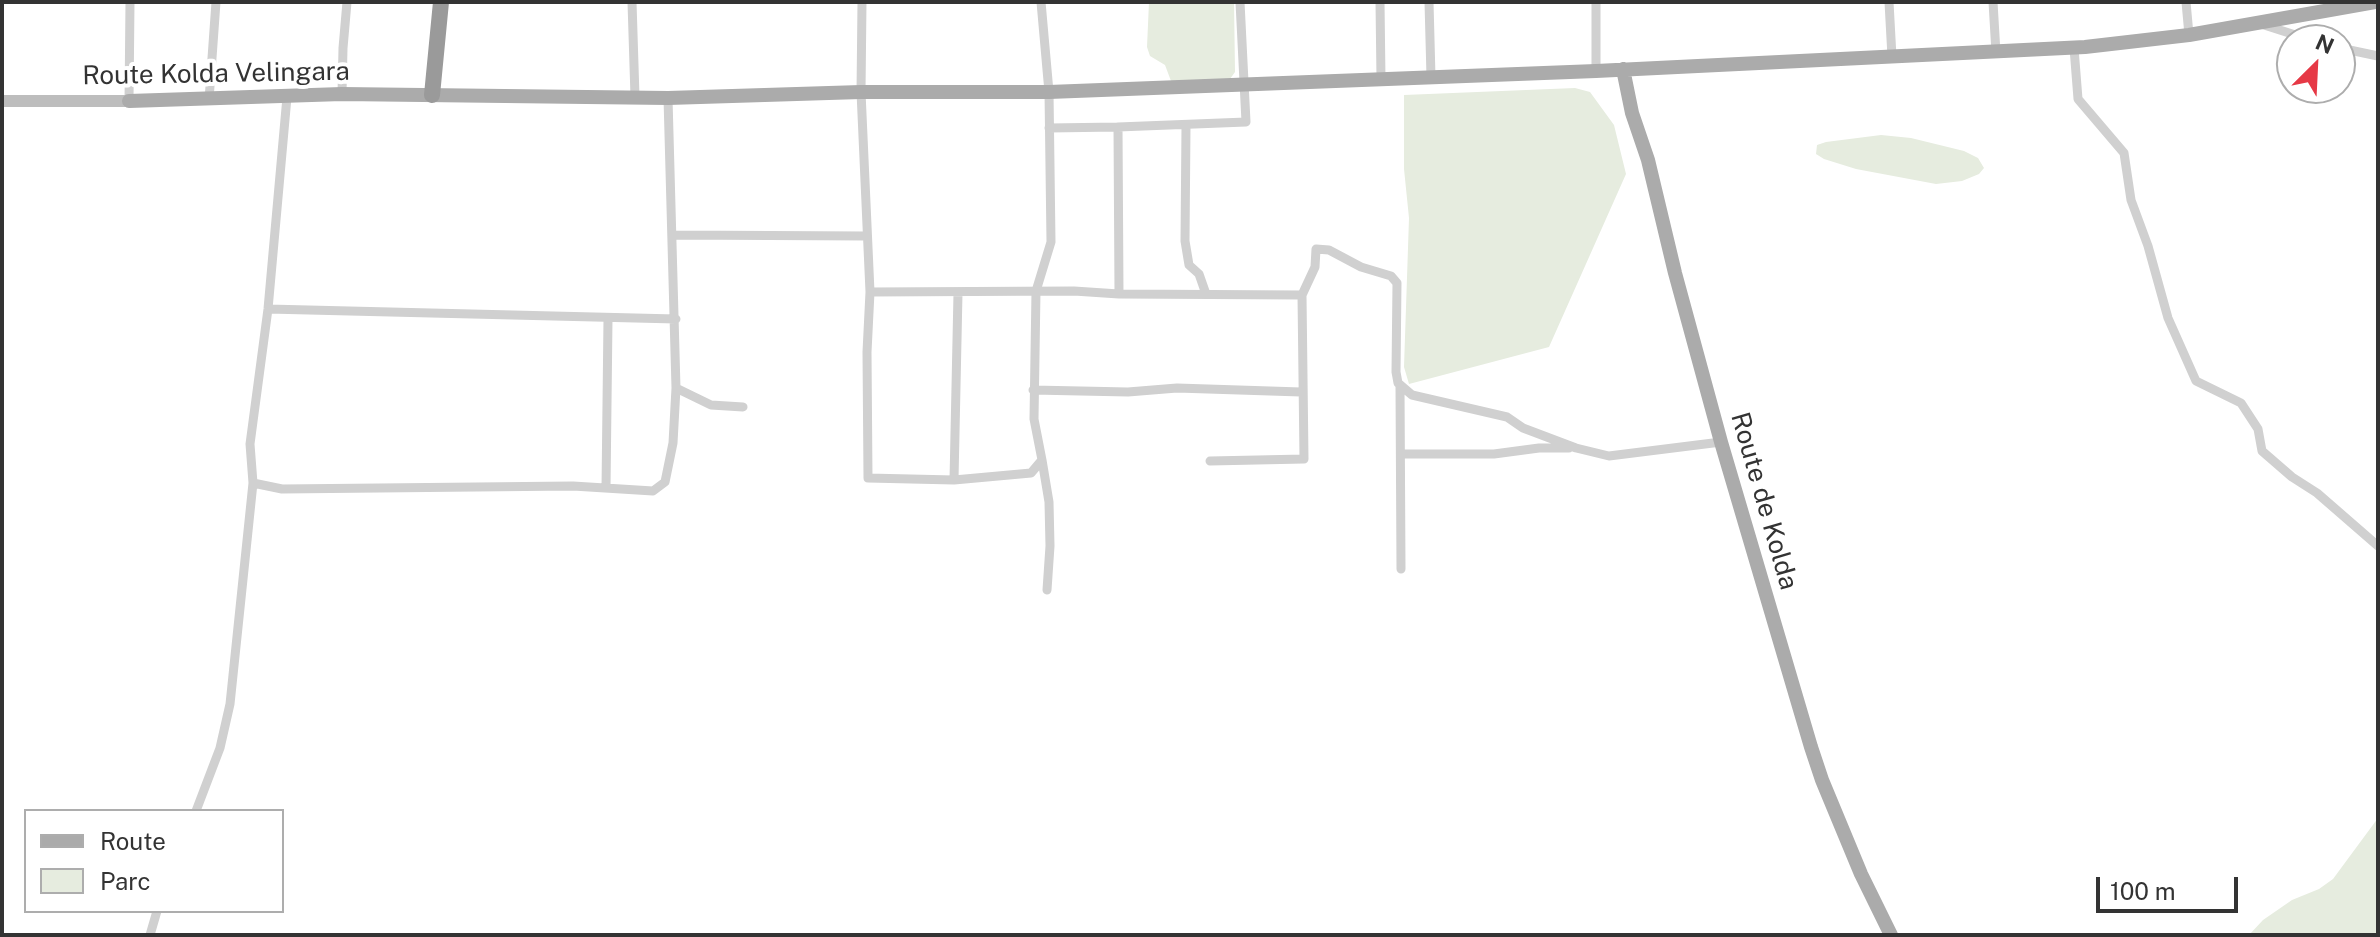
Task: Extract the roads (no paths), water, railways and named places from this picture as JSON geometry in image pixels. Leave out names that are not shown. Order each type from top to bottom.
[{"type":"highway","points":[[432,95],[441,2]]},
{"type":"main road","name":"Route Kolda Velingara","points":[[2,101],[209,100],[342,94],[668,98],[861,92],[1049,92],[1596,71],[2074,48],[2189,35],[2375,2]]},
{"type":"main road","name":"Route de Kolda","points":[[1623,69],[1632,113],[1645,150],[1721,442],[1822,780],[1861,874],[1891,935]]},
{"type":"street","points":[[129,101],[130,2]]},
{"type":"street","points":[[209,100],[216,2]]},
{"type":"street","points":[[342,94],[347,2]]},
{"type":"street","points":[[632,2],[635,97]]},
{"type":"street","points":[[862,2],[861,92],[870,292],[868,478],[954,480],[1031,473],[1042,460]]},
{"type":"street","points":[[1041,2],[1049,92],[1051,242],[1036,291],[1033,390],[1034,419],[1049,502],[1047,590]]},
{"type":"street","points":[[1049,128],[1246,122],[1240,2]]},
{"type":"street","points":[[1380,2],[1381,79]]},
{"type":"street","points":[[1429,2],[1431,77]]},
{"type":"street","points":[[1596,2],[1596,71]]},
{"type":"street","points":[[1889,2],[1892,57]]},
{"type":"street","points":[[1993,2],[1996,53]]},
{"type":"street","points":[[2186,2],[2189,35]]},
{"type":"street","points":[[2260,23],[2276,28]]},
{"type":"street","points":[[2074,48],[2078,99],[2124,153],[2131,200],[2148,246],[2168,318],[2196,381],[2241,403],[2258,429],[2262,451],[2378,546]]},
{"type":"street","points":[[2356,51],[2378,56]]},
{"type":"street","points":[[197,809],[220,748],[230,704],[253,483],[250,444],[268,309],[287,97]]},
{"type":"street","points":[[253,483],[282,489],[606,488],[653,491],[665,482],[673,443],[676,388],[668,98]]},
{"type":"street","points":[[1186,126],[1185,241],[1189,265],[1199,274],[1206,294]]},
{"type":"street","points":[[1118,127],[1119,294]]},
{"type":"street","points":[[672,235],[866,236]]},
{"type":"street","points":[[1210,461],[1304,459],[1302,295],[1315,267],[1316,249],[1329,250],[1361,267],[1391,276],[1397,283],[1401,569]]},
{"type":"street","points":[[870,292],[1302,295]]},
{"type":"street","points":[[954,480],[958,293]]},
{"type":"street","points":[[268,309],[676,319]]},
{"type":"street","points":[[606,488],[608,319]]},
{"type":"street","points":[[1400,386],[1412,395],[1507,417],[1523,428],[1576,448],[1609,456],[1721,442]]},
{"type":"street","points":[[676,388],[711,405],[743,407]]},
{"type":"street","points":[[1033,390],[1128,392],[1177,388],[1301,392]]},
{"type":"street","points":[[1401,454],[1494,454],[1539,448],[1576,448]]},
{"type":"street","points":[[150,935],[156,913]]}]
